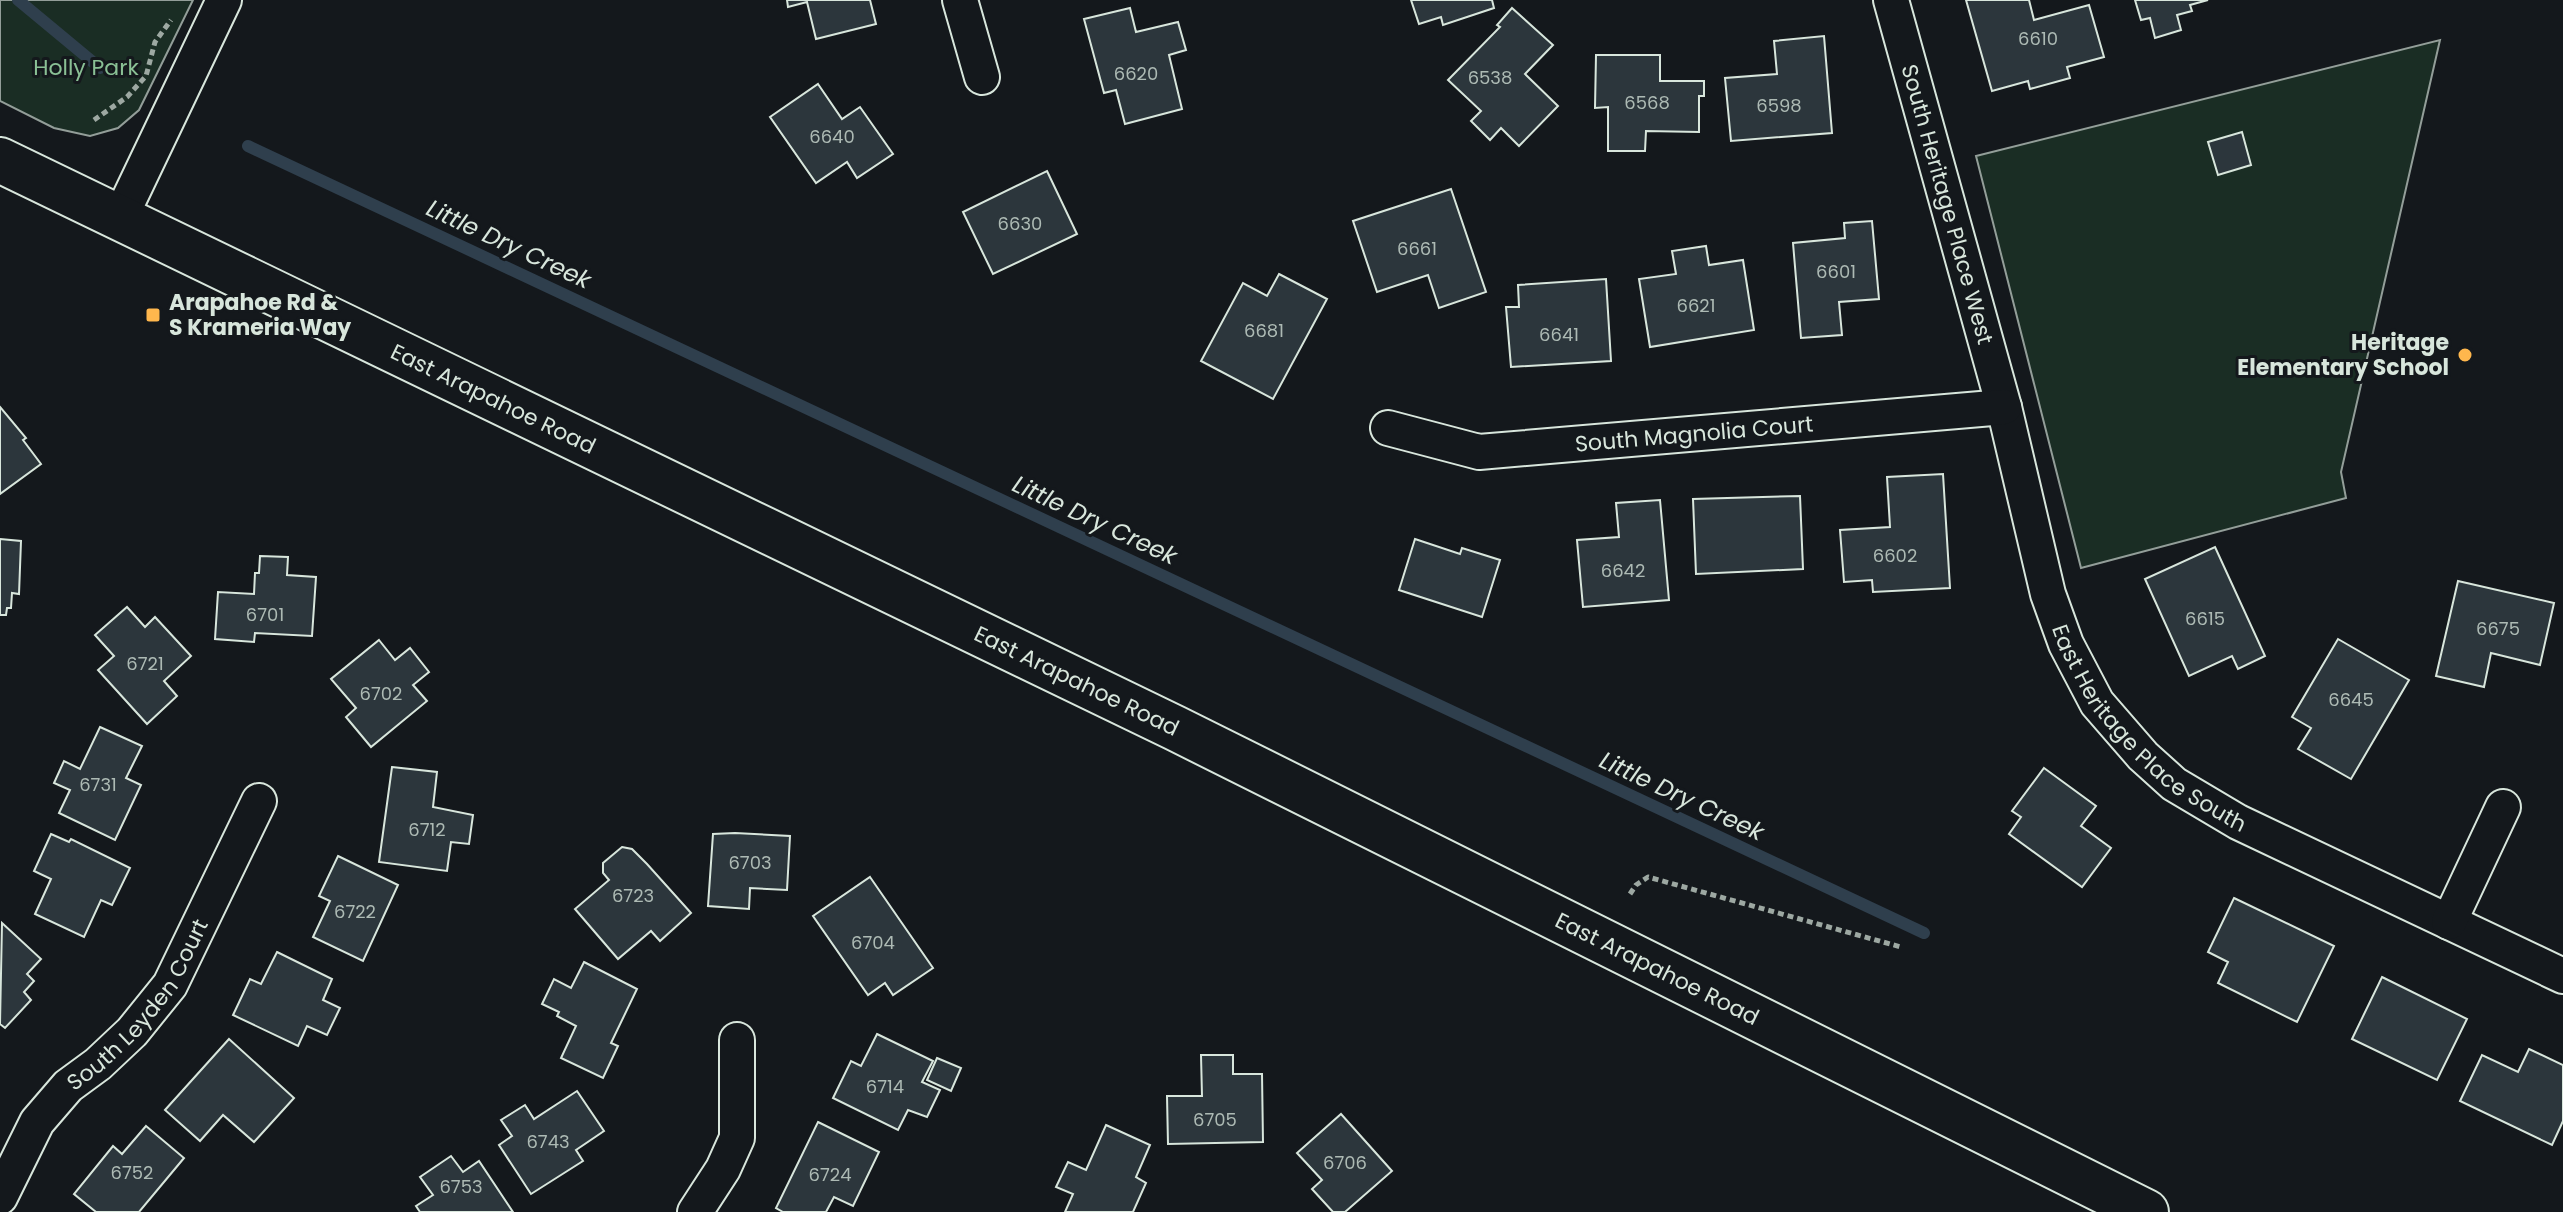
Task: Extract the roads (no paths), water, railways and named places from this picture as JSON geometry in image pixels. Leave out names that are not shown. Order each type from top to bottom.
[{"type":"main road","name":"East Arapahoe Road","points":[[0,160],[1189,735],[2146,1212]]},
{"type":"street","points":[[120,218],[224,0]]},
{"type":"street","points":[[960,0],[982,77]]},
{"type":"street","name":"South Heritage Place West","points":[[1891,0],[2004,407]]},
{"type":"street","name":"South Magnolia Court","points":[[1388,428],[1479,452],[2004,407]]},
{"type":"street","name":"East Heritage Place South","points":[[2004,407],[2048,594],[2081,677],[2119,731],[2174,784],[2238,822],[2563,976]]},
{"type":"street","name":"South Leyden Court","points":[[0,1197],[16,1159],[37,1122],[68,1086],[98,1064],[132,1032],[170,985],[259,801]]},
{"type":"street","points":[[2449,922],[2503,807]]},
{"type":"street","points":[[695,1212],[723,1169],[737,1138],[737,1040]]},
{"type":"waterway","name":"Little Dry Creek","points":[[18,0],[100,68]]},
{"type":"waterway","name":"Little Dry Creek","points":[[248,146],[1924,933]]},
{"type":"place","name":"Arapahoe Rd & S Krameria Way","points":[[153,315]]},
{"type":"place","name":"Heritage Elementary School","points":[[2465,355]]},
{"type":"park label","name":"Holly Park","points":[[86,67]]}]
